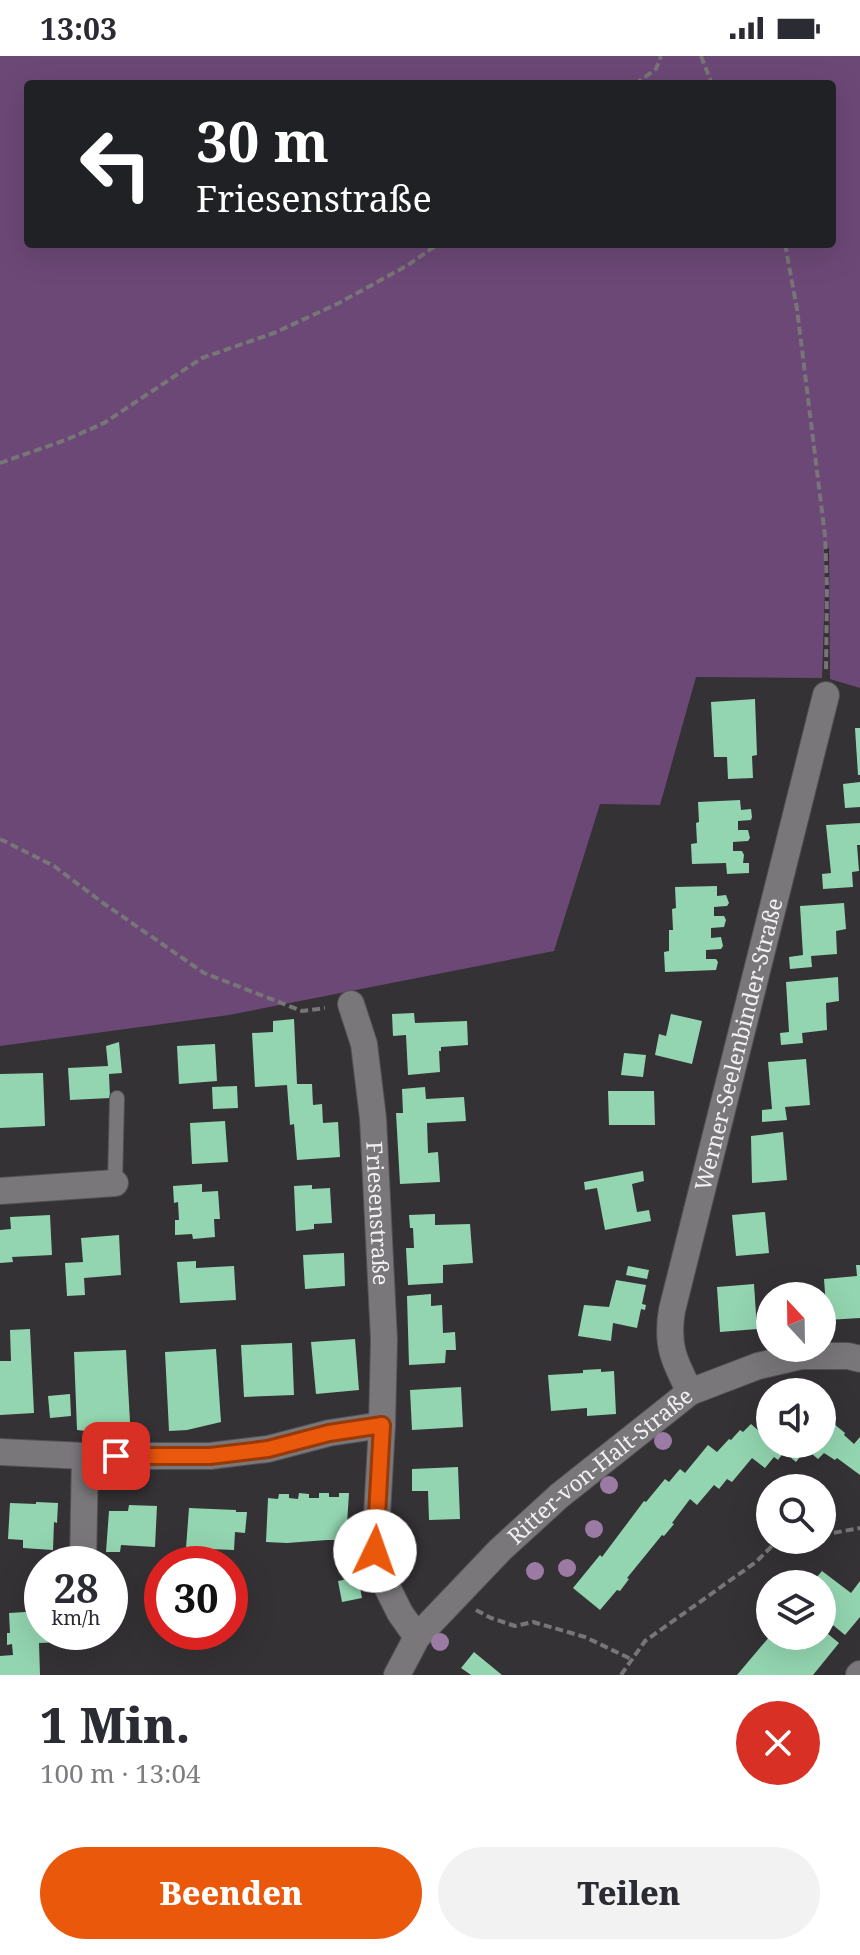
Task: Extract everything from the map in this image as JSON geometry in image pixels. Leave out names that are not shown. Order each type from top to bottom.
[{"type":"street","name":"Werner-Seelenbinder-Straße","points":[[690,1392],[671,1350],[669,1330],[672,1310],[826,695]]},
{"type":"street","name":"Friesenstraße","points":[[351,1004],[364,1044],[373,1118],[384,1340],[375,1551],[382,1577],[400,1613],[417,1637]]},
{"type":"street","points":[[0,1191],[115,1183]]},
{"type":"street","name":"Ritter-von-Halt-Straße","points":[[397,1675],[417,1637],[500,1550],[559,1496],[690,1392],[758,1366],[801,1356],[860,1359]]},
{"type":"street","points":[[0,1452],[210,1456],[268,1449],[329,1433],[382,1425]]},
{"type":"street","points":[[83,1546],[85,1456]]},
{"type":"lane","points":[[115,1183],[117,1098]]},
{"type":"path","points":[[641,80],[656,69],[661,56]]},
{"type":"path","points":[[701,56],[710,80]]},
{"type":"path","points":[[0,463],[104,423],[202,358],[274,333],[339,303],[432,248]]},
{"type":"path","points":[[786,248],[797,309],[825,536],[826,695]]},
{"type":"path","points":[[0,839],[54,866],[204,973],[302,1011],[351,1004]]},
{"type":"path","points":[[836,1532],[860,1528]]},
{"type":"path","points":[[621,1675],[645,1641],[764,1554]]},
{"type":"path","points":[[453,1598],[491,1618],[515,1626],[533,1622],[585,1637],[631,1659]]},
{"type":"shaded area","points":[[0,56],[860,56],[860,688],[830,679],[829,548],[824,547],[822,678],[696,677],[660,805],[600,804],[554,951],[229,1015],[0,1046]]},
{"type":"building","points":[[755,699],[757,755],[752,756],[753,778],[728,779],[727,757],[714,757],[711,702]]},
{"type":"building","points":[[855,728],[860,728],[860,775],[858,775]]},
{"type":"building","points":[[860,782],[860,807],[845,808],[843,784]]},
{"type":"building","points":[[740,800],[741,810],[751,809],[752,817],[751,820],[738,821],[738,830],[748,830],[750,838],[748,841],[733,842],[733,851],[742,851],[743,863],[749,863],[749,873],[727,874],[726,863],[692,864],[691,844],[697,843],[698,802]]},
{"type":"building","points":[[860,823],[860,845],[857,845],[859,871],[852,872],[853,887],[823,889],[822,874],[831,873],[826,825]]},
{"type":"building","points":[[717,886],[717,896],[726,895],[729,903],[714,907],[714,916],[724,916],[726,920],[724,927],[711,928],[711,938],[721,937],[721,949],[706,950],[706,959],[716,959],[718,962],[716,970],[665,972],[664,952],[669,951],[669,930],[673,930],[672,909],[676,908],[675,887]]},
{"type":"building","points":[[844,903],[846,929],[836,931],[837,954],[811,956],[812,967],[790,969],[789,957],[803,955],[800,906]]},
{"type":"building","points":[[838,977],[839,1001],[826,1003],[827,1030],[802,1033],[803,1043],[781,1045],[780,1033],[789,1032],[786,982]]},
{"type":"building","points":[[414,1013],[415,1023],[467,1021],[468,1045],[441,1047],[440,1072],[408,1075],[406,1035],[393,1036],[392,1014]]},
{"type":"building","points":[[671,1014],[702,1021],[692,1064],[655,1055],[659,1034],[666,1036]]},
{"type":"building","points":[[294,1019],[297,1084],[312,1084],[313,1105],[322,1104],[323,1123],[338,1122],[340,1157],[297,1160],[287,1085],[255,1087],[252,1033],[273,1032],[273,1021]]},
{"type":"building","points":[[119,1042],[122,1073],[109,1074],[110,1098],[70,1100],[68,1068],[108,1066],[106,1046]]},
{"type":"building","points":[[215,1044],[217,1081],[179,1084],[177,1046]]},
{"type":"building","points":[[624,1053],[646,1055],[643,1077],[621,1075]]},
{"type":"building","points":[[806,1059],[810,1105],[785,1107],[787,1120],[762,1122],[762,1110],[772,1109],[768,1062]]},
{"type":"building","points":[[43,1073],[45,1126],[0,1128],[0,1074]]},
{"type":"building","points":[[237,1086],[238,1108],[213,1109],[212,1087]]},
{"type":"building","points":[[425,1087],[426,1099],[464,1097],[466,1121],[427,1123],[428,1153],[438,1152],[440,1182],[400,1184],[396,1113],[403,1113],[402,1089]]},
{"type":"building","points":[[608,1091],[654,1091],[655,1125],[609,1125]]},
{"type":"building","points":[[225,1121],[228,1162],[192,1164],[190,1123]]},
{"type":"building","points":[[783,1132],[787,1180],[752,1183],[751,1136]]},
{"type":"building","points":[[643,1171],[644,1181],[632,1184],[637,1212],[649,1210],[651,1221],[605,1230],[597,1188],[585,1190],[584,1182]]},
{"type":"building","points":[[202,1184],[202,1192],[218,1191],[220,1219],[214,1219],[215,1237],[193,1239],[192,1234],[175,1235],[175,1220],[179,1220],[173,1186]]},
{"type":"building","points":[[312,1185],[312,1189],[330,1188],[332,1223],[314,1224],[314,1229],[296,1231],[294,1186]]},
{"type":"building","points":[[765,1212],[769,1253],[736,1256],[732,1215]]},
{"type":"building","points":[[435,1214],[435,1225],[470,1224],[473,1263],[443,1265],[443,1283],[408,1285],[406,1248],[414,1248],[409,1215]]},
{"type":"building","points":[[50,1215],[52,1255],[12,1257],[13,1262],[0,1263],[0,1230],[11,1229],[10,1217]]},
{"type":"building","points":[[119,1235],[121,1275],[84,1278],[85,1295],[67,1296],[65,1263],[83,1262],[81,1238]]},
{"type":"building","points":[[344,1253],[345,1286],[305,1289],[303,1255]]},
{"type":"building","points":[[196,1261],[196,1268],[234,1266],[236,1300],[180,1303],[177,1262]]},
{"type":"building","points":[[856,1265],[860,1265],[860,1318],[836,1319],[836,1282],[824,1282],[824,1279],[857,1276]]},
{"type":"building","points":[[628,1266],[649,1270],[647,1279],[626,1275]]},
{"type":"building","points":[[616,1280],[646,1285],[642,1304],[646,1305],[645,1310],[641,1309],[637,1328],[613,1323],[611,1341],[578,1336],[584,1305],[609,1307]]},
{"type":"building","points":[[754,1284],[756,1329],[720,1332],[717,1287]]},
{"type":"building","points":[[431,1294],[431,1306],[442,1305],[443,1333],[455,1332],[456,1350],[446,1350],[445,1363],[409,1365],[407,1296]]},
{"type":"building","points":[[30,1329],[34,1413],[0,1415],[0,1361],[11,1361],[10,1330]]},
{"type":"building","points":[[355,1339],[359,1390],[316,1394],[311,1342]]},
{"type":"building","points":[[292,1343],[294,1395],[244,1397],[241,1345]]},
{"type":"building","points":[[216,1349],[221,1422],[169,1431],[165,1352]]},
{"type":"building","points":[[126,1350],[130,1422],[95,1432],[77,1430],[74,1352]]},
{"type":"building","points":[[601,1369],[601,1372],[614,1371],[616,1414],[587,1416],[587,1408],[551,1411],[548,1375]]},
{"type":"building","points":[[461,1387],[463,1427],[412,1430],[410,1390]]},
{"type":"building","points":[[70,1394],[71,1416],[50,1418],[48,1396]]},
{"type":"building","points":[[751,1424],[756,1428],[756,1458],[773,1458],[765,1468],[752,1458],[732,1482],[727,1479],[719,1489],[714,1485],[697,1505],[690,1499],[674,1524],[627,1578],[620,1591],[617,1590],[600,1610],[573,1588],[665,1479],[669,1482],[680,1469],[685,1473],[708,1445],[717,1452],[729,1439]]},
{"type":"building","points":[[836,1426],[854,1444],[860,1437],[860,1475],[837,1458],[835,1460],[832,1458],[836,1458]]},
{"type":"building","points":[[458,1467],[460,1519],[429,1520],[428,1491],[412,1491],[412,1469]]},
{"type":"building","points":[[299,1493],[309,1494],[309,1498],[319,1498],[319,1493],[339,1497],[339,1493],[349,1493],[346,1540],[266,1542],[268,1498],[278,1499],[279,1494],[289,1494],[289,1498],[298,1499]]},
{"type":"building","points":[[10,1503],[58,1503],[53,1546],[23,1548],[23,1540],[8,1539]]},
{"type":"building","points":[[129,1505],[157,1506],[155,1546],[106,1546],[109,1511],[128,1511]]},
{"type":"building","points":[[189,1508],[247,1512],[245,1533],[235,1532],[234,1546],[186,1546]]},
{"type":"building","points":[[358,1577],[362,1598],[342,1602],[338,1581]]},
{"type":"building","points":[[860,1581],[860,1617],[845,1635],[836,1628],[836,1582],[851,1593]]},
{"type":"building","points":[[24,1612],[24,1650],[39,1650],[40,1675],[0,1675],[0,1656],[13,1655],[12,1644],[7,1645],[9,1613]]},
{"type":"building","points":[[758,1650],[833,1650],[813,1675],[737,1675]]},
{"type":"building","points":[[474,1652],[502,1675],[471,1675],[461,1668]]},
{"type":"route","points":[[116,1456],[210,1456],[268,1449],[329,1433],[382,1425],[375,1551]]}]
